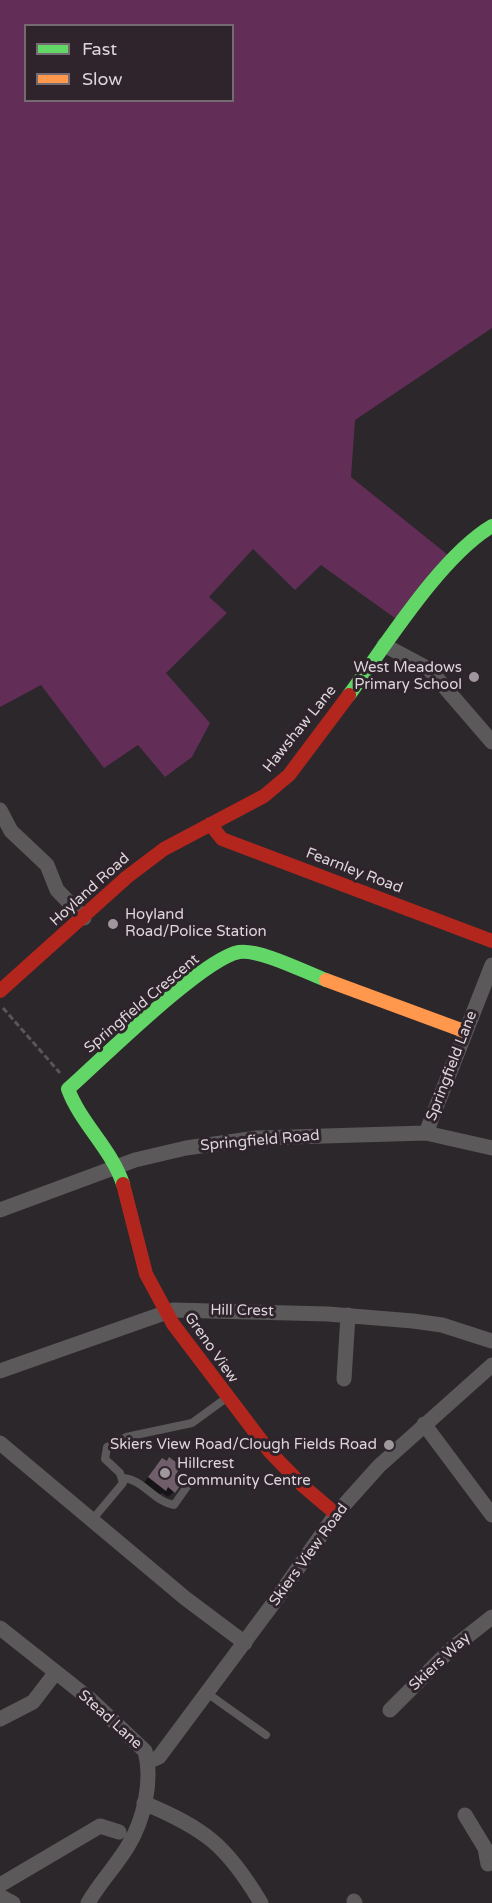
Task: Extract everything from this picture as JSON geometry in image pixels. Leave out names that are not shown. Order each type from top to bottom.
[{"type":"main road","name":"Hawshaw Lane","points":[[210,824],[264,796],[289,775],[439,574],[477,535],[492,526]]},
{"type":"main road","name":"Hoyland Road","points":[[0,991],[146,863],[210,824]]},
{"type":"main road","name":"Fearnley Road","points":[[210,824],[222,838],[492,941]]},
{"type":"main road","name":"Springfield Crescent","points":[[72,1086],[192,979],[222,959],[240,952],[257,954],[464,1031]]},
{"type":"main road","points":[[72,1086],[68,1089],[70,1098],[116,1166]]},
{"type":"main road","name":"Greno View","points":[[116,1166],[139,1254],[152,1288],[166,1312],[254,1434],[289,1472],[336,1514]]},
{"type":"street","points":[[384,645],[429,669],[492,742]]},
{"type":"street","points":[[0,810],[10,831],[47,865],[57,890],[84,918]]},
{"type":"street","name":"Springfield Lane","points":[[426,1133],[464,1031],[492,965]]},
{"type":"street","name":"Springfield Road","points":[[0,1209],[116,1166],[186,1148],[256,1138],[426,1133],[492,1148]]},
{"type":"street","name":"Hill Crest","points":[[0,1371],[173,1310],[237,1310],[348,1315],[442,1325],[492,1341]]},
{"type":"street","points":[[344,1379],[348,1315]]},
{"type":"street","name":"Skiers View Road","points":[[148,1762],[159,1757],[245,1642],[336,1514],[379,1466],[492,1365]]},
{"type":"street","points":[[424,1424],[492,1515]]},
{"type":"street","points":[[0,1443],[185,1598],[245,1642]]},
{"type":"street","name":"Skiers Way","points":[[390,1710],[450,1650],[492,1617]]},
{"type":"street","name":"Stead Lane","points":[[0,1628],[138,1742],[148,1762],[144,1803],[129,1846],[99,1883],[88,1903]]},
{"type":"street","points":[[0,1719],[33,1702],[56,1672]]},
{"type":"street","points":[[144,1803],[187,1823],[218,1843],[240,1868],[261,1903]]},
{"type":"street","points":[[465,1815],[485,1848],[488,1864],[492,1862]]},
{"type":"street","points":[[0,1885],[100,1826],[119,1832]]},
{"type":"street","points":[[0,1896],[13,1903]]},
{"type":"lane","points":[[191,1481],[174,1505],[166,1504],[133,1479],[123,1478],[105,1459],[104,1452],[115,1441],[149,1431],[192,1424],[226,1398]]},
{"type":"lane","points":[[92,1521],[119,1490],[123,1478]]},
{"type":"lane","points":[[207,1693],[266,1735]]},
{"type":"path","points":[[0,1005],[72,1086]]},
{"type":"shaded area","points":[[0,0],[492,0],[492,328],[355,420],[351,477],[448,555],[399,621],[321,565],[295,590],[253,549],[209,597],[227,613],[166,673],[210,723],[192,757],[165,777],[138,745],[104,768],[41,685],[0,707]]},
{"type":"building","points":[[169,1457],[181,1466],[175,1476],[183,1482],[175,1493],[168,1487],[166,1491],[148,1477],[162,1458],[167,1461]]},
{"type":"traffic: fast","points":[[349,695],[434,580],[472,540],[492,526]]},
{"type":"traffic: fast","points":[[123,1184],[118,1171],[80,1114],[68,1089],[152,1012],[201,972],[222,959],[239,952],[258,954],[326,980]]},
{"type":"traffic: slow","points":[[326,980],[464,1031]]},
{"type":"traffic: jam","points":[[0,991],[127,877],[164,849],[264,796],[289,775],[349,695]]},
{"type":"traffic: jam","points":[[210,824],[222,839],[492,941]]},
{"type":"traffic: jam","points":[[123,1184],[146,1274],[173,1324],[270,1452],[302,1485],[336,1514]]},
{"type":"place","name":"West Meadows Primary School","points":[[474,677]]},
{"type":"place","name":"Hoyland Road/Police Station","points":[[113,924]]},
{"type":"place","name":"Skiers View Road/Clough Fields Road","points":[[389,1445]]},
{"type":"place","name":"Hillcrest Community Centre","points":[[165,1473]]}]
